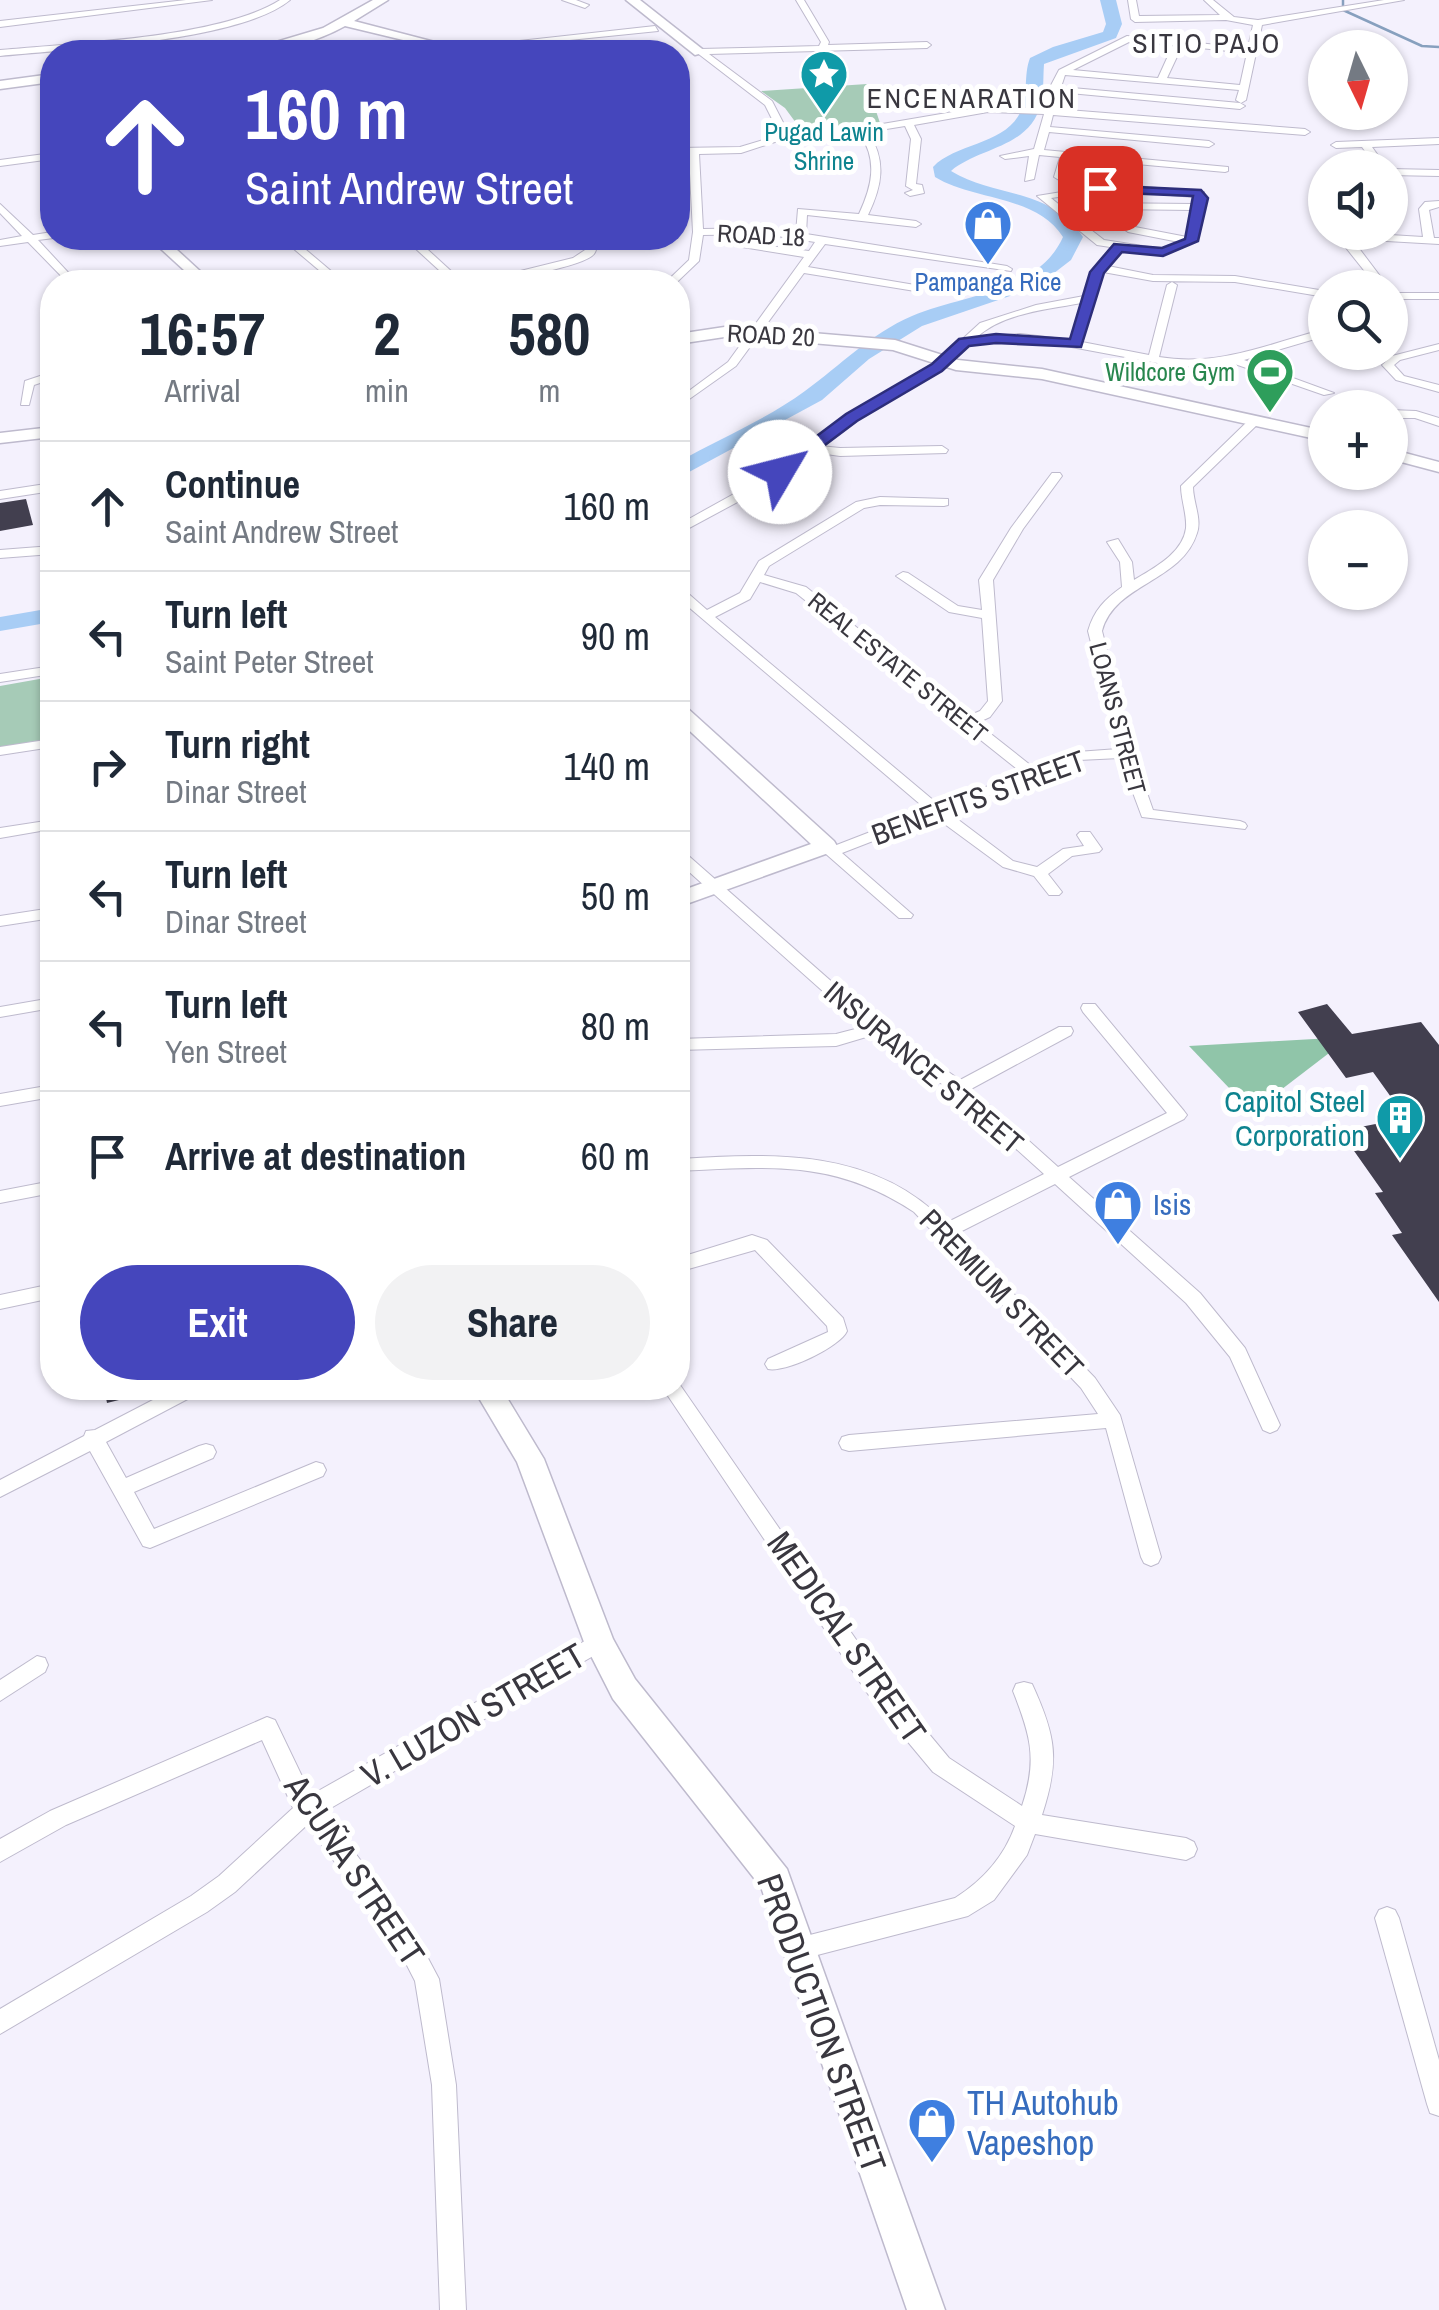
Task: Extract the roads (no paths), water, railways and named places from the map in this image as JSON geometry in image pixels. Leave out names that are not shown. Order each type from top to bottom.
[{"type":"street","points":[[0,24],[208,0]]},
{"type":"street","points":[[103,40],[222,25],[272,10],[286,0]]},
{"type":"street","points":[[566,0],[584,5]]},
{"type":"street","points":[[632,0],[684,40]]},
{"type":"street","points":[[800,0],[825,42],[823,47]]},
{"type":"street","points":[[1133,7],[1143,0]]},
{"type":"street","points":[[1133,7],[1258,23],[1400,0]]},
{"type":"street","points":[[299,40],[389,2]]},
{"type":"street","points":[[319,40],[362,26],[389,2]]},
{"type":"street","points":[[1133,7],[1212,4],[1226,17]]},
{"type":"street","points":[[347,23],[422,40]]},
{"type":"street","points":[[1235,126],[1258,23]]},
{"type":"street","points":[[555,40],[655,29]]},
{"type":"street","points":[[1030,179],[1046,129],[1047,110],[1062,72],[1130,38],[1253,51]]},
{"type":"street","points":[[690,44],[771,106],[786,137]]},
{"type":"street","points":[[1160,81],[1178,45]]},
{"type":"street","points":[[690,53],[928,46]]},
{"type":"street","points":[[0,53],[40,48]]},
{"type":"street","points":[[1062,72],[1244,88]]},
{"type":"street","points":[[0,89],[40,84]]},
{"type":"street","points":[[1054,89],[1240,106]]},
{"type":"street","points":[[690,151],[739,150],[786,137],[862,130],[976,109],[1047,110],[1305,132]]},
{"type":"street","points":[[907,121],[916,140],[911,186],[918,187],[919,193],[910,193]]},
{"type":"street","points":[[1166,152],[1174,121]]},
{"type":"street","points":[[1046,129],[1166,152],[1225,169]]},
{"type":"street","points":[[862,130],[874,149],[879,180],[862,218]]},
{"type":"street","points":[[1336,145],[1439,142]]},
{"type":"street","points":[[1366,144],[1370,150]]},
{"type":"street","points":[[1005,156],[1039,148],[1166,152]]},
{"type":"street","points":[[1039,148],[1066,155],[1209,150]]},
{"type":"street","points":[[684,270],[694,261],[694,151]]},
{"type":"street","points":[[1066,155],[1059,176],[1103,173]]},
{"type":"street","points":[[0,162],[40,157]]},
{"type":"street","points":[[1408,172],[1439,173]]},
{"type":"street","points":[[1111,187],[1197,192],[1202,198],[1192,241],[1163,252],[1102,243],[1042,195],[1111,187]]},
{"type":"street","points":[[690,188],[695,188]]},
{"type":"street","points":[[1408,238],[1434,240],[1424,208],[1439,204]]},
{"type":"street","points":[[1059,210],[1098,206],[1200,207]]},
{"type":"street","points":[[1098,206],[1132,230],[1192,241]]},
{"type":"street","points":[[1155,234],[1160,206]]},
{"type":"street","points":[[0,207],[59,270]]},
{"type":"street","points":[[801,236],[802,211],[916,224]]},
{"type":"street","name":"ROAD 18","points":[[694,230],[746,229],[823,238],[1007,269]]},
{"type":"street","points":[[0,243],[40,237]]},
{"type":"street","points":[[690,396],[714,380],[756,332],[823,238]]},
{"type":"street","points":[[736,242],[812,255]]},
{"type":"street","points":[[1076,344],[1101,268],[1119,247]]},
{"type":"street","points":[[169,250],[192,270]]},
{"type":"street","points":[[300,250],[325,270]]},
{"type":"street","points":[[422,250],[445,270]]},
{"type":"street","points":[[533,270],[577,260],[591,250]]},
{"type":"street","points":[[1101,268],[1162,279],[1234,279],[1308,291]]},
{"type":"street","points":[[801,269],[914,288]]},
{"type":"street","points":[[1152,360],[1172,285]]},
{"type":"street","points":[[1408,299],[1439,296]]},
{"type":"street","points":[[690,523],[754,488],[851,418],[945,362],[982,326],[1040,307],[1088,299]]},
{"type":"street","points":[[982,326],[996,338]]},
{"type":"street","name":"ROAD 20","points":[[690,337],[756,332],[895,345],[970,368],[1042,374],[1308,432]]},
{"type":"street","points":[[964,342],[996,338],[1076,344],[1152,360],[1196,364],[1308,337]]},
{"type":"street","points":[[1438,348],[1396,358],[1388,365],[1400,378],[1439,389]]},
{"type":"street","points":[[1232,358],[1256,372],[1289,378],[1320,390]]},
{"type":"street","points":[[25,403],[29,382],[40,378]]},
{"type":"street","points":[[1408,415],[1439,422]]},
{"type":"street","name":"LOANS STREET","points":[[1240,826],[1147,814],[1126,753],[1094,630],[1102,609],[1172,562],[1191,532],[1186,486],[1255,421]]},
{"type":"street","points":[[0,438],[40,433]]},
{"type":"street","points":[[812,448],[857,452],[941,447]]},
{"type":"street","points":[[1408,458],[1436,463]]},
{"type":"street","points":[[966,722],[984,714],[995,701],[986,580],[1017,528],[1056,476]]},
{"type":"street","points":[[0,496],[40,489]]},
{"type":"street","points":[[706,616],[736,604],[764,564],[860,505],[880,501],[944,502]]},
{"type":"street","points":[[1113,542],[1126,562],[1129,589]]},
{"type":"street","points":[[0,554],[40,551]]},
{"type":"street","points":[[903,576],[954,609],[989,616]]},
{"type":"street","name":"REAL ESTATE STREET","points":[[756,577],[801,590],[1031,773]]},
{"type":"street","points":[[690,602],[936,810],[1008,864],[1040,873],[1054,892]]},
{"type":"street","points":[[0,678],[40,672]]},
{"type":"street","points":[[690,721],[905,915]]},
{"type":"street","points":[[0,752],[40,746]]},
{"type":"street","name":"BENEFITS STREET","points":[[690,896],[829,849],[1082,754],[1126,753]]},
{"type":"street","points":[[0,833],[40,827]]},
{"type":"street","points":[[1040,873],[1068,852],[1094,850],[1085,834]]},
{"type":"street","name":"INSURANCE STREET","points":[[690,866],[876,1029],[959,1088],[1193,1298],[1223,1332],[1248,1371],[1270,1425]]},
{"type":"street","points":[[0,921],[40,915]]},
{"type":"street","points":[[0,1012],[40,1005]]},
{"type":"street","points":[[946,1231],[1178,1114],[1089,1008]]},
{"type":"street","points":[[690,1044],[836,1040],[876,1029]]},
{"type":"street","points":[[959,1088],[1065,1031]]},
{"type":"street","points":[[0,1100],[40,1092]]},
{"type":"street","name":"PREMIUM STREET","points":[[690,1164],[783,1160],[845,1170],[902,1193],[946,1231],[1088,1383],[1113,1420],[1151,1557]]},
{"type":"street","points":[[0,1196],[40,1189]]},
{"type":"street","points":[[690,1261],[752,1242],[768,1252],[836,1323],[835,1337],[775,1364]]},
{"type":"street","points":[[0,1302],[40,1294]]},
{"type":"street","points":[[0,1489],[168,1400]]},
{"type":"street","name":"PRODUCTION STREET","points":[[495,1400],[530,1460],[599,1642],[647,1720],[766,1865],[926,2310]]},
{"type":"street","name":"MEDICAL STREET","points":[[681,1400],[876,1688],[941,1764],[1030,1823],[1186,1849]]},
{"type":"street","points":[[849,1443],[1113,1420]]},
{"type":"street","points":[[94,1437],[150,1540],[316,1470]]},
{"type":"street","points":[[124,1488],[206,1452]]},
{"type":"street","name":"V. LUZON STREET","points":[[0,2022],[200,1904],[228,1884],[308,1810],[599,1642]]},
{"type":"street","points":[[0,1692],[37,1665]]},
{"type":"street","points":[[798,1949],[960,1908],[986,1892],[1004,1870],[1030,1823],[1044,1760],[1042,1736],[1024,1691]]},
{"type":"street","name":"ACUÑA STREET","points":[[0,1851],[58,1818],[267,1726],[298,1796],[404,1936],[428,1979],[444,2085],[453,2310]]},
{"type":"street","points":[[1388,1918],[1439,2104]]},
{"type":"waterway","points":[[690,464],[814,395],[848,364],[902,329],[1029,283],[1065,256],[1073,237],[1054,215],[1027,202],[965,187],[941,173],[942,167],[1005,137],[1025,121],[1031,109],[1036,62],[1059,50],[1110,35],[1114,24],[1108,0]]},
{"type":"waterway","points":[[1343,0],[1343,10],[1422,46],[1439,47]]},
{"type":"waterway","points":[[0,624],[40,617]]},
{"type":"place","name":"Pugad Lawin Shrine","points":[[824,116]]},
{"type":"place","name":"Pampanga Rice","points":[[988,266]]},
{"type":"place","name":"Wildcore Gym","points":[[1270,414]]},
{"type":"place","name":"Capitol Steel Corporation","points":[[1400,1160]]},
{"type":"place","name":"Isis","points":[[1118,1246]]},
{"type":"place","name":"TH Autohub Vapeshop","points":[[932,2164]]},
{"type":"district","name":"SITIO PAJO","points":[[1207,43]]},
{"type":"district","name":"ENCENARATION","points":[[972,98]]}]
